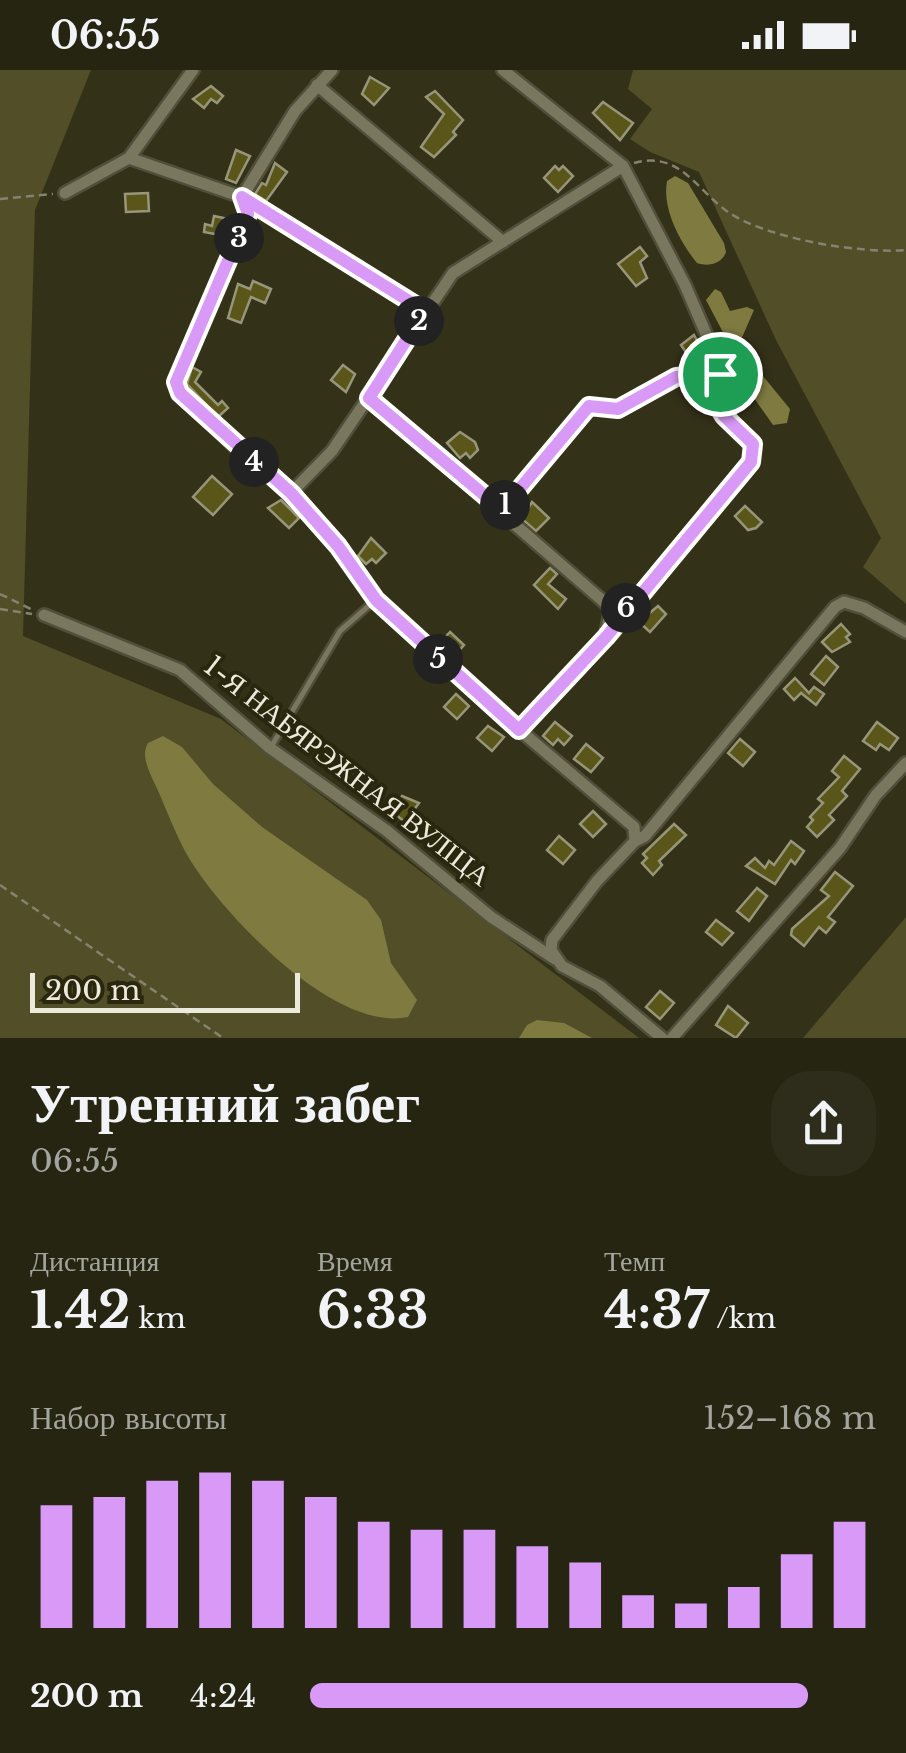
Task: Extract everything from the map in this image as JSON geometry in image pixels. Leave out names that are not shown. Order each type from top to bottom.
[{"type":"street","points":[[65,193],[130,158],[193,70]]},
{"type":"street","points":[[332,70],[262,160],[242,197],[248,214],[176,382],[180,393],[219,431],[291,493],[338,546],[376,600],[635,834],[645,836],[835,607],[844,602],[864,608],[906,632]]},
{"type":"street","points":[[503,70],[623,166],[684,285],[720,374],[715,401],[724,416],[753,444],[751,462],[606,637],[519,730]]},
{"type":"street","points":[[317,85],[503,242]]},
{"type":"street","points":[[130,158],[242,197],[425,311]]},
{"type":"street","points":[[291,493],[332,450],[453,273],[623,166]]},
{"type":"street","points":[[502,510],[589,406],[618,409],[676,377],[720,374]]},
{"type":"street","points":[[369,398],[611,608],[606,637]]},
{"type":"street","name":"1-Я НАБЯРЭЖНАЯ ВУЛІЦА","points":[[44,616],[180,670],[270,748],[387,832],[491,917],[600,986],[662,1038]]},
{"type":"street","points":[[672,1038],[840,848],[876,795],[906,763]]},
{"type":"street","points":[[555,959],[552,940],[635,834]]},
{"type":"lane","points":[[270,748],[340,631],[376,600]]},
{"type":"path","points":[[623,166],[652,158],[690,173],[731,214],[804,240],[876,253],[906,250]]},
{"type":"path","points":[[0,199],[65,193]]},
{"type":"path","points":[[0,594],[44,616]]},
{"type":"path","points":[[0,608],[44,616]]},
{"type":"path","points":[[0,884],[223,1038]]},
{"type":"shaded area","points":[[0,70],[91,70],[35,210],[23,636],[221,719],[639,1038],[0,1038]]},
{"type":"shaded area","points":[[633,70],[906,70],[906,604],[863,567],[881,538],[776,340],[699,172],[650,152],[630,139],[652,109],[628,89]]},
{"type":"shaded area","points":[[675,176],[688,183],[724,243],[726,252],[718,262],[697,263],[679,235],[666,192],[667,181]]},
{"type":"shaded area","points":[[715,289],[721,292],[730,311],[747,307],[754,310],[740,342],[726,338],[706,300]]},
{"type":"shaded area","points":[[754,372],[763,376],[790,409],[787,423],[773,425],[747,388],[746,378]]},
{"type":"shaded area","points":[[163,736],[182,747],[213,784],[262,827],[367,900],[381,920],[391,963],[417,1000],[408,1017],[380,1017],[350,1008],[319,991],[261,944],[213,892],[190,860],[148,768],[148,743]]},
{"type":"shaded area","points":[[906,917],[906,1038],[803,1038]]},
{"type":"shaded area","points":[[537,1020],[564,1023],[592,1038],[519,1038],[527,1025]]},
{"type":"building","points":[[370,77],[389,88],[374,105],[362,94]]},
{"type":"building","points":[[211,86],[223,96],[217,103],[211,99],[204,108],[193,99]]},
{"type":"building","points":[[435,91],[463,120],[453,132],[456,135],[434,157],[421,147],[444,114],[426,97]]},
{"type":"building","points":[[603,102],[633,123],[620,140],[593,113]]},
{"type":"building","points":[[236,150],[250,156],[236,183],[226,179]]},
{"type":"building","points":[[275,163],[287,172],[266,201],[255,194],[262,183],[266,185]]},
{"type":"building","points":[[555,166],[559,170],[563,166],[573,176],[558,192],[544,178]]},
{"type":"building","points":[[148,193],[149,211],[126,212],[125,194]]},
{"type":"building","points":[[214,216],[233,220],[226,236],[204,232],[205,224],[212,226]]},
{"type":"building","points":[[640,247],[647,256],[640,262],[647,278],[636,286],[618,264]]},
{"type":"building","points":[[253,281],[271,289],[265,303],[251,297],[241,323],[228,318],[238,284],[250,289]]},
{"type":"building","points":[[694,335],[704,353],[692,361],[681,345]]},
{"type":"building","points":[[343,365],[355,374],[346,392],[331,380]]},
{"type":"building","points":[[192,367],[201,372],[195,382],[218,405],[222,401],[228,408],[218,417],[187,384]]},
{"type":"building","points":[[460,432],[475,442],[478,450],[470,458],[466,453],[460,458],[447,443]]},
{"type":"building","points":[[212,476],[232,494],[213,515],[193,497]]},
{"type":"building","points":[[281,500],[299,518],[289,528],[268,508]]},
{"type":"building","points":[[532,502],[549,518],[536,531],[522,519]]},
{"type":"building","points":[[745,506],[762,522],[756,528],[748,530],[735,516]]},
{"type":"building","points":[[371,538],[386,553],[376,563],[372,559],[366,564],[358,556]]},
{"type":"building","points":[[550,568],[557,574],[548,584],[566,599],[558,609],[534,585]]},
{"type":"building","points":[[658,606],[666,614],[650,632],[639,622]]},
{"type":"building","points":[[841,624],[850,634],[846,637],[850,642],[832,652],[822,642]]},
{"type":"building","points":[[450,632],[464,645],[452,658],[438,645]]},
{"type":"building","points":[[826,656],[838,667],[824,685],[811,674]]},
{"type":"building","points":[[795,678],[809,693],[814,687],[824,694],[816,705],[801,693],[794,700],[784,689]]},
{"type":"building","points":[[456,694],[469,706],[457,719],[444,707]]},
{"type":"building","points":[[555,722],[572,736],[564,745],[558,739],[553,745],[543,736]]},
{"type":"building","points":[[877,722],[898,738],[889,750],[880,744],[876,750],[863,741]]},
{"type":"building","points":[[488,726],[504,737],[492,751],[477,738]]},
{"type":"building","points":[[740,739],[755,752],[743,766],[728,753]]},
{"type":"building","points":[[586,744],[603,758],[591,772],[574,759]]},
{"type":"building","points":[[844,756],[860,769],[842,791],[847,796],[829,815],[834,820],[817,837],[807,827],[813,820],[810,817],[823,803],[818,799],[839,777],[832,771]]},
{"type":"building","points":[[402,796],[419,803],[405,822],[391,811]]},
{"type":"building","points":[[593,811],[606,824],[593,837],[580,824]]},
{"type":"building","points":[[674,824],[686,835],[659,861],[662,865],[653,875],[642,863],[647,858],[643,854]]},
{"type":"building","points":[[559,836],[575,850],[563,864],[547,850]]},
{"type":"building","points":[[791,841],[804,851],[795,864],[791,860],[775,884],[746,866],[755,858],[765,868],[769,861],[774,865]]},
{"type":"building","points":[[835,872],[853,886],[828,917],[835,922],[826,933],[819,927],[804,946],[791,935],[792,929],[829,896],[821,890]]},
{"type":"building","points":[[757,888],[767,896],[749,921],[737,911]]},
{"type":"building","points":[[716,920],[733,933],[722,945],[706,932]]},
{"type":"building","points":[[660,991],[674,1003],[660,1019],[646,1007]]},
{"type":"building","points":[[728,1006],[748,1023],[736,1038],[716,1025]]},
{"type":"route","points":[[242,197],[425,311],[369,398],[502,510],[589,406],[618,409],[630,406],[676,377],[720,374],[715,401],[724,416],[753,444],[751,462],[614,622],[606,637],[519,730],[444,666],[376,600],[338,546],[291,493],[232,444],[180,393],[176,382],[248,214],[242,197]]}]
